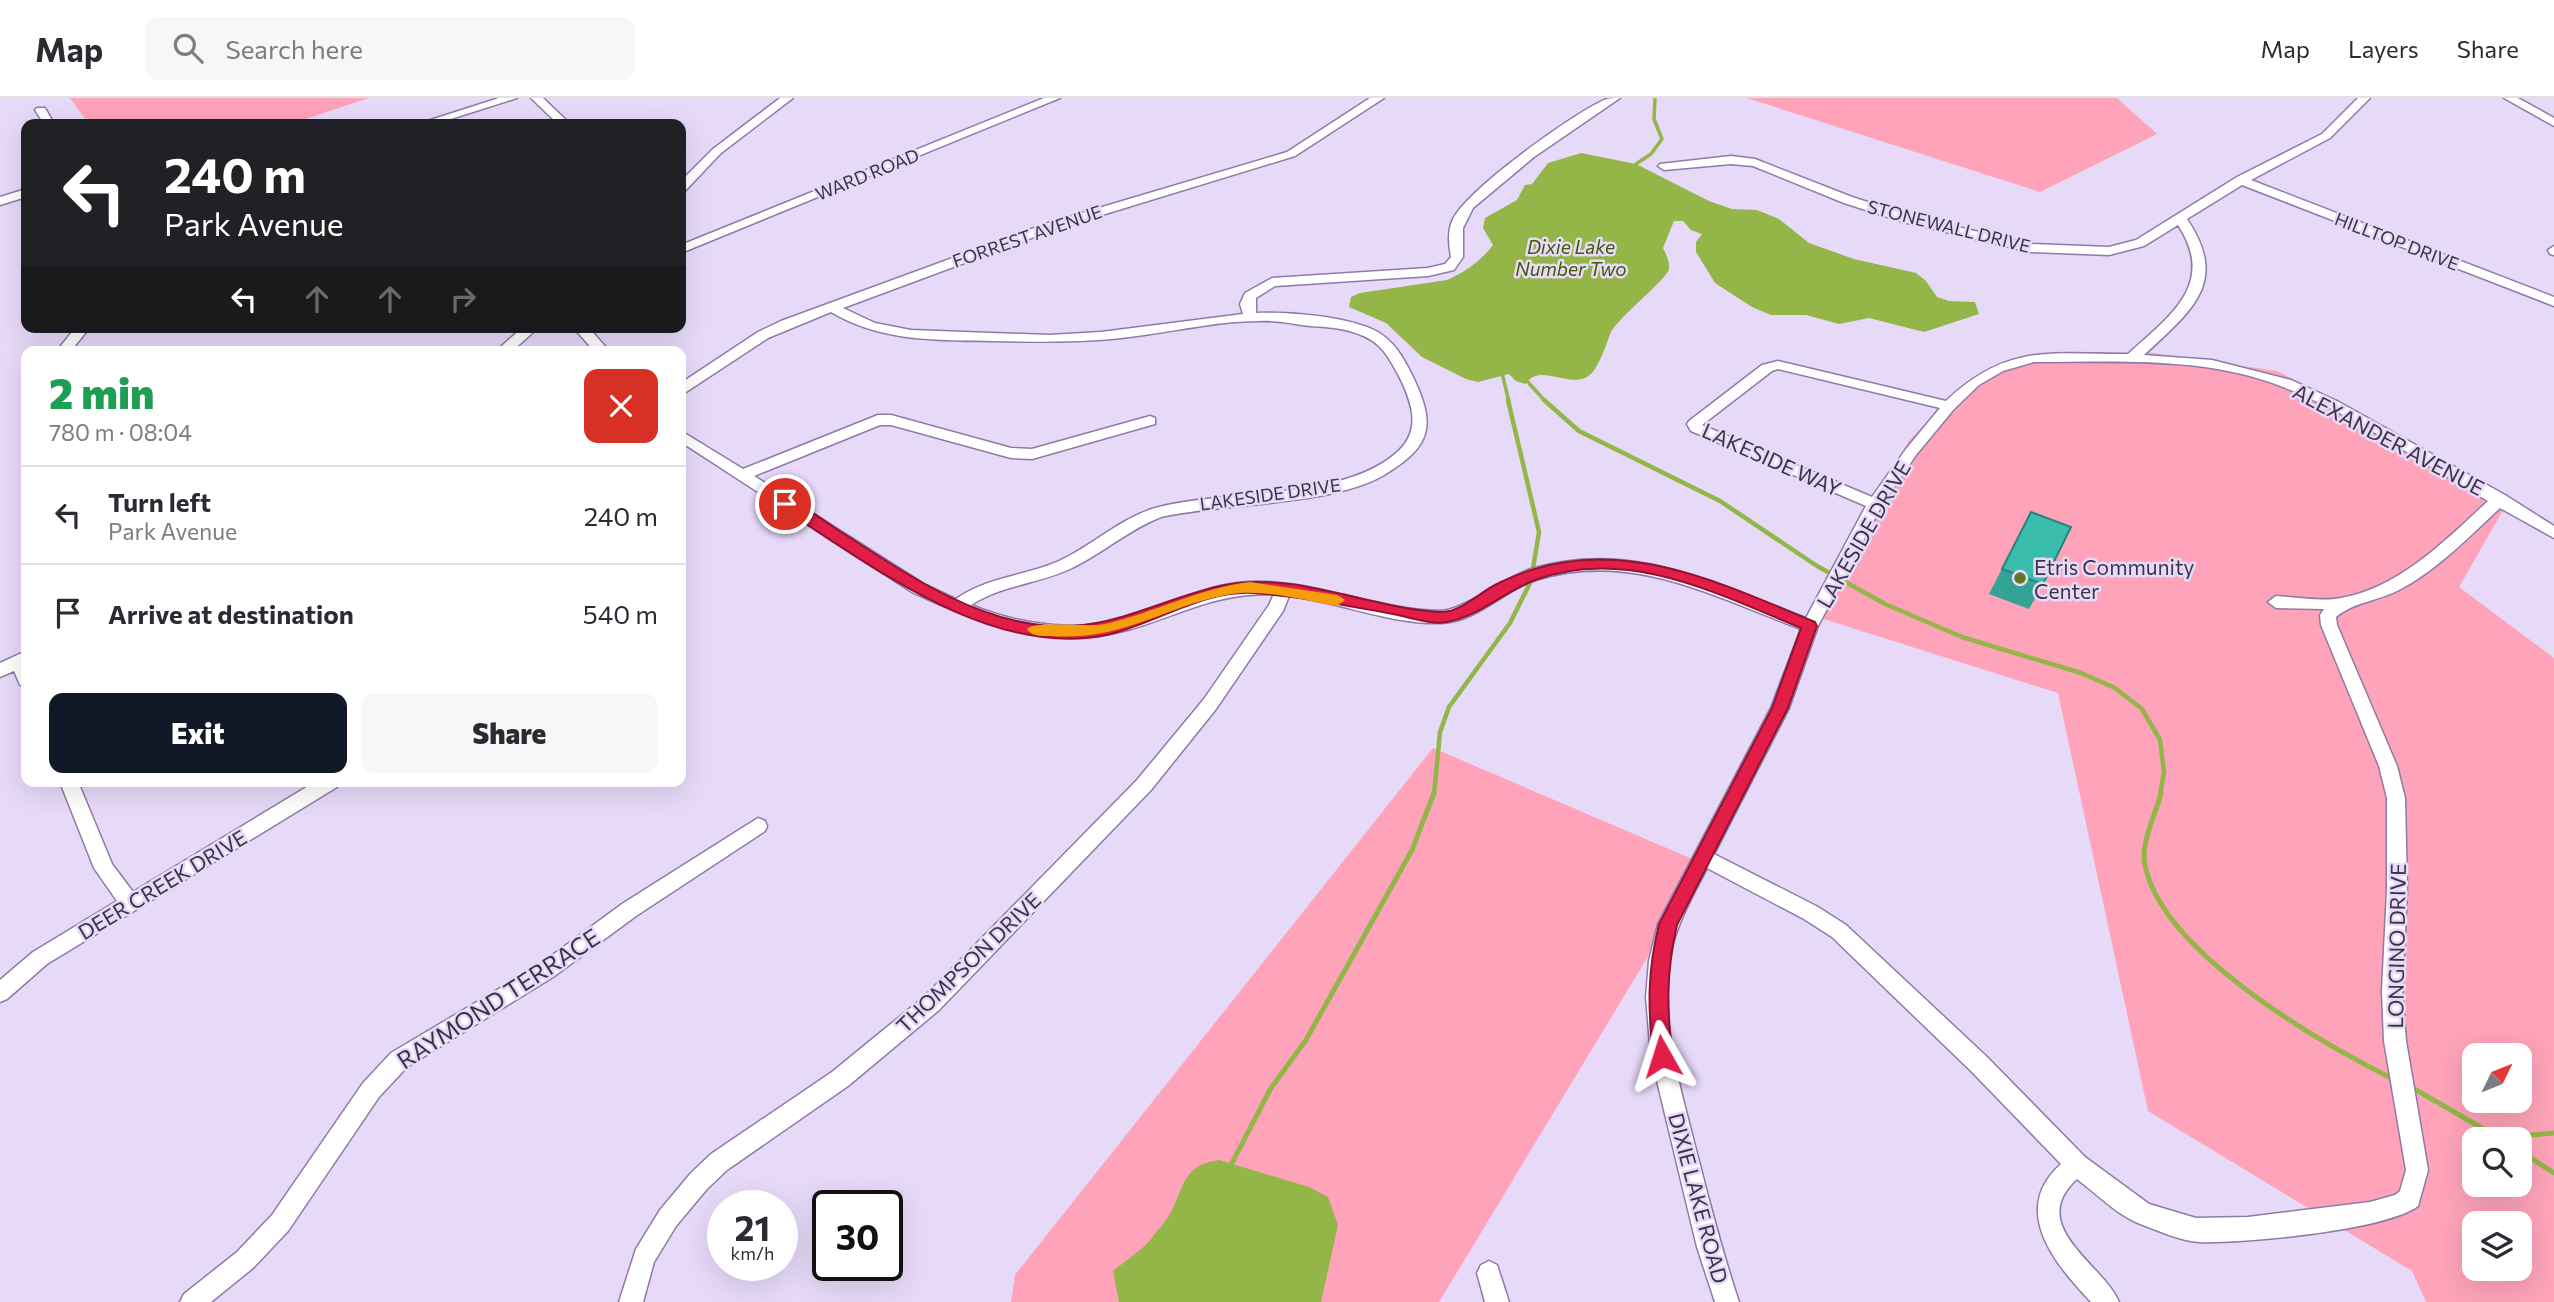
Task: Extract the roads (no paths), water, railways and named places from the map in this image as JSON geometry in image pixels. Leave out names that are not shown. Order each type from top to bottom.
[{"type":"street","points":[[442,119],[511,98]]},
{"type":"street","points":[[537,98],[559,119]]},
{"type":"street","points":[[686,183],[718,151],[787,98]]},
{"type":"street","name":"WARD ROAD","points":[[686,247],[1054,98]]},
{"type":"street","name":"FORREST AVENUE","points":[[686,386],[763,335],[832,307],[1049,226],[1292,154],[1378,98]]},
{"type":"street","points":[[1250,317],[1247,304],[1250,296],[1272,282],[1428,272],[1449,267],[1457,257],[1456,229],[1467,208],[1555,136],[1614,98]]},
{"type":"street","name":"STONEWALL DRIVE","points":[[1664,166],[1731,160],[1755,163],[1880,212],[2030,248],[2095,251],[2122,249],[2140,243],[2241,180],[2326,136],[2364,98]]},
{"type":"street","points":[[2510,98],[2554,122]]},
{"type":"street","points":[[41,110],[46,119]]},
{"type":"street","name":"HILLTOP DRIVE","points":[[2241,180],[2554,302]]},
{"type":"street","points":[[0,201],[21,195]]},
{"type":"street","points":[[2132,358],[2180,312],[2202,277],[2200,247],[2180,218]]},
{"type":"street","name":"LAKESIDE DRIVE","points":[[832,307],[870,327],[896,333],[939,336],[1077,338],[1250,317],[1344,325],[1365,331],[1383,341],[1395,355],[1420,405],[1421,427],[1409,449],[1386,469],[1350,484],[1194,504],[1156,513],[1124,527],[1064,565],[981,590],[956,607]]},
{"type":"street","points":[[509,346],[524,333]]},
{"type":"street","points":[[586,333],[597,346]]},
{"type":"street","name":"LAKESIDE DRIVE","points":[[1810,626],[1875,504],[1911,452],[1949,406],[1974,383],[2017,360],[2049,356],[2132,358]]},
{"type":"street","name":"ALEXANDER AVENUE","points":[[2132,358],[2212,363],[2286,383],[2332,404],[2500,499],[2554,533]]},
{"type":"street","name":"LAKESIDE WAY","points":[[1875,504],[1696,428],[1696,420],[1768,368],[1778,365],[1949,406]]},
{"type":"street","points":[[740,476],[878,419],[891,420],[1011,453],[1032,454],[1150,421]]},
{"type":"street","points":[[686,439],[918,588],[956,607],[1026,628],[1078,632],[1129,624],[1224,590],[1250,588],[1444,617],[1461,613],[1500,588],[1535,574],[1574,565],[1616,562],[1702,582],[1810,626]]},
{"type":"street","points":[[2276,602],[2338,604],[2375,595],[2399,583],[2457,539],[2500,499]]},
{"type":"street","name":"THOMPSON DRIVE","points":[[631,1302],[644,1257],[668,1218],[699,1181],[719,1162],[840,1079],[932,1003],[1144,785],[1210,704],[1277,607],[1283,591]]},
{"type":"street","name":"LONGINO DRIVE","points":[[1701,856],[1811,913],[1839,931],[1979,1064],[2077,1164],[2143,1214],[2196,1230],[2248,1230],[2370,1213],[2401,1205],[2410,1198],[2417,1170],[2395,1041],[2392,991],[2397,890],[2396,798],[2388,766],[2329,625],[2328,615],[2338,604]]},
{"type":"street","name":"DIXIE LAKE ROAD","points":[[1727,1302],[1709,1247],[1662,1056],[1656,997],[1659,961],[1668,924],[1780,708],[1810,626]]},
{"type":"street","points":[[0,671],[21,660]]},
{"type":"street","points":[[71,787],[104,867],[131,903]]},
{"type":"street","name":"DEER CREEK DRIVE","points":[[0,993],[40,958],[323,787]]},
{"type":"street","name":"RAYMOND TERRACE","points":[[192,1302],[245,1260],[280,1223],[371,1090],[399,1060],[546,971],[629,910],[758,826]]},
{"type":"street","points":[[2077,1164],[2056,1185],[2049,1204],[2052,1231],[2058,1247],[2107,1302]]},
{"type":"street","points":[[1489,1273],[1497,1302]]},
{"type":"water","name":"Dixie Lake Number Two","points":[[1581,153],[1636,164],[1709,201],[1732,209],[1757,210],[1779,219],[1809,243],[1854,259],[1916,273],[1926,281],[1937,297],[1949,301],[1975,302],[1979,314],[1924,332],[1869,318],[1839,324],[1806,315],[1771,315],[1752,307],[1715,283],[1696,252],[1696,242],[1702,234],[1691,230],[1683,221],[1674,221],[1663,248],[1669,264],[1667,274],[1616,325],[1598,364],[1585,378],[1577,380],[1537,375],[1525,384],[1516,381],[1509,374],[1478,382],[1466,379],[1422,357],[1386,323],[1349,307],[1351,297],[1360,293],[1447,280],[1466,270],[1493,245],[1483,228],[1485,218],[1517,200],[1525,185],[1532,184],[1548,163]]},
{"type":"water","points":[[1219,1160],[1309,1187],[1328,1197],[1338,1225],[1321,1302],[1119,1302],[1113,1271],[1143,1248],[1164,1223],[1192,1172],[1198,1166]]},
{"type":"waterway","points":[[1636,164],[1651,154],[1662,139],[1654,119],[1655,98]]},
{"type":"waterway","points":[[1502,373],[1509,402]]},
{"type":"waterway","points":[[1527,381],[1545,401]]},
{"type":"waterway","points":[[1434,795],[1440,732],[1449,707],[1510,623],[1531,581],[1539,532],[1508,400]]},
{"type":"waterway","points":[[1545,401],[1579,431],[1720,501],[1817,566],[1885,604],[1962,637],[2081,673],[2115,688],[2142,709],[2160,740],[2164,772],[2160,795]]},
{"type":"waterway","points":[[1232,1163],[1271,1088],[1306,1040],[1412,850],[1434,793]]},
{"type":"waterway","points":[[2161,793],[2147,838],[2145,865],[2158,898],[2181,930],[2211,961],[2286,1018],[2393,1079]]},
{"type":"waterway","points":[[2411,1087],[2480,1127]]},
{"type":"waterway","points":[[2532,1135],[2554,1133]]},
{"type":"waterway","points":[[2532,1159],[2554,1173]]},
{"type":"place","name":"Etris Community Center","points":[[2020,578]]}]
